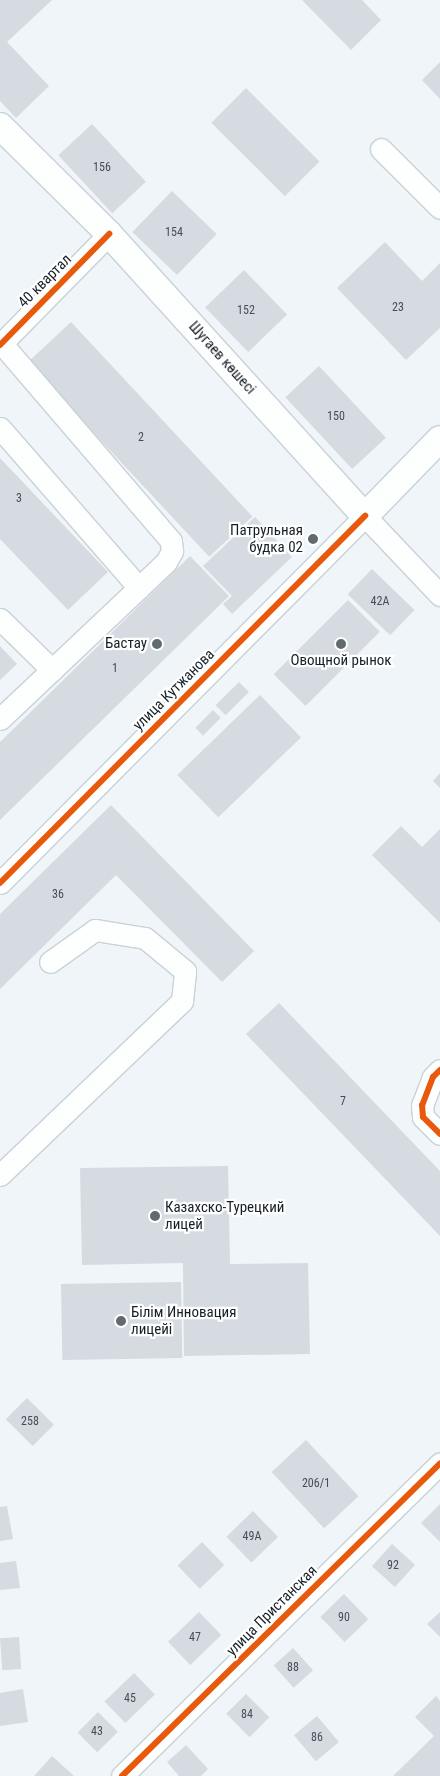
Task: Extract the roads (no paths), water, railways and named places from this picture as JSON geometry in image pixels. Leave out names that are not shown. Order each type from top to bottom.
[{"type":"main road","name":"Шугаев көшесі","points":[[0,126],[109,234],[365,516]]},
{"type":"main road","name":"улица Кутжанова","points":[[365,516],[440,439]]},
{"type":"street","points":[[381,149],[440,208]]},
{"type":"street","name":"40 квартал","points":[[1,344],[109,234]]},
{"type":"street","points":[[0,720],[166,562],[172,551],[171,541],[1,344]]},
{"type":"street","points":[[0,428],[139,588]]},
{"type":"street","name":"Шугаев көшесі","points":[[365,516],[440,595]]},
{"type":"street","name":"улица Кутжанова","points":[[0,883],[365,516]]},
{"type":"street","points":[[0,618],[52,670]]},
{"type":"street","points":[[0,1175],[182,1001],[185,971],[145,938],[95,930],[50,962]]},
{"type":"street","points":[[440,1070],[433,1077],[422,1105],[424,1117],[440,1134]]},
{"type":"street","name":"улица Пристанская","points":[[122,1776],[440,1464]]},
{"type":"place","name":"Патрульная будка 02","points":[[313,539]]},
{"type":"place","name":"Бастау","points":[[157,644]]},
{"type":"place","name":"Овощной рынок","points":[[341,644]]},
{"type":"place","name":"Казахско-Турецкий лицей","points":[[155,1216]]},
{"type":"place","name":"Білім Инновация лицейі","points":[[121,1321]]}]
